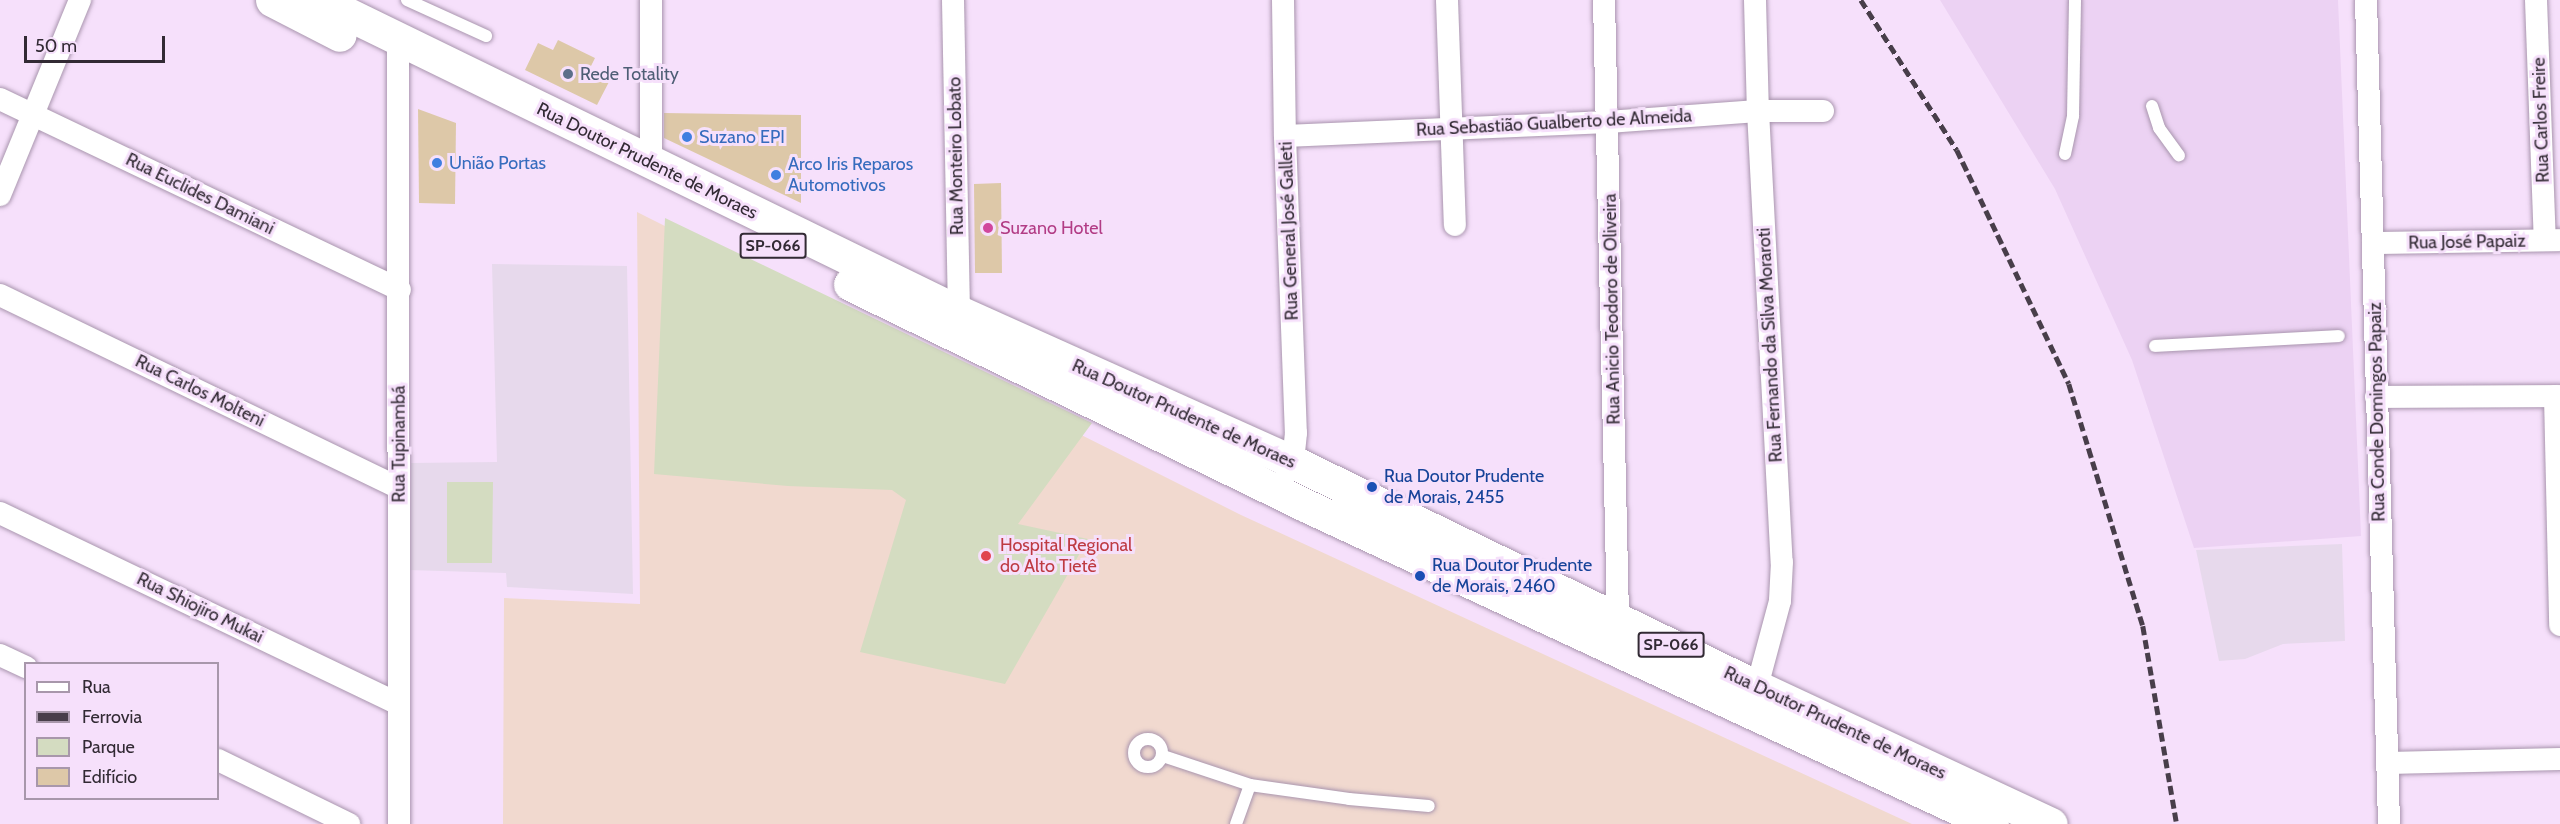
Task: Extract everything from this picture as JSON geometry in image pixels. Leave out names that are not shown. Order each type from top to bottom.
[{"type":"highway","name":"Rua Doutor Prudente de Moraes","points":[[272,0],[398,52],[651,164],[959,312],[1284,475],[1320,512],[1992,824]]},
{"type":"highway","points":[[287,0],[321,12],[337,4]]},
{"type":"highway","name":"Rua Doutor Prudente de Moraes","points":[[337,4],[398,52],[640,180],[1065,391],[1284,475],[1618,618],[1756,687],[2051,824]]},
{"type":"street","points":[[0,195],[81,0]]},
{"type":"street","points":[[651,0],[651,164]]},
{"type":"street","name":"Rua Monteiro Lobato","points":[[953,0],[959,312]]},
{"type":"street","name":"Rua General José Galleti","points":[[1283,0],[1285,136],[1296,434],[1284,475]]},
{"type":"street","points":[[1447,0],[1455,225]]},
{"type":"street","name":"Rua Anicio Teodoro de Oliveira","points":[[1604,0],[1618,618]]},
{"type":"street","name":"Rua Fernando da Silva Moraroti","points":[[1755,0],[1758,111],[1782,562],[1780,601],[1756,687]]},
{"type":"street","name":"Rua Conde Domingos Papaiz","points":[[2366,0],[2389,824]]},
{"type":"street","name":"Rua Carlos Freire","points":[[2536,0],[2552,240]]},
{"type":"street","name":"Rua Tupinambá","points":[[398,52],[399,824]]},
{"type":"street","name":"Rua Euclides Damiani","points":[[0,99],[399,290]]},
{"type":"street","name":"Rua Sebastião Gualberto de Almeida","points":[[1285,136],[1608,122],[1758,111],[1823,111]]},
{"type":"street","name":"Rua José Papaiz","points":[[2373,243],[2552,240]]},
{"type":"street","name":"Rua Carlos Molteni","points":[[0,295],[399,488]]},
{"type":"street","points":[[2376,398],[2558,396],[2560,625]]},
{"type":"street","name":"Rua Shiojiro Mukai","points":[[0,513],[399,704]]},
{"type":"street","points":[[0,655],[24,666]]},
{"type":"street","points":[[2388,762],[2560,759]]},
{"type":"street","points":[[219,760],[349,824]]},
{"type":"lane","points":[[407,0],[486,36]]},
{"type":"lane","points":[[2065,154],[2073,116],[2075,0]]},
{"type":"lane","points":[[2152,106],[2159,128],[2179,156]]},
{"type":"lane","points":[[2155,346],[2340,336]]},
{"type":"lane","points":[[1163,756],[1250,785],[1349,799],[1429,806]]},
{"type":"lane","points":[[1236,824],[1250,785]]},
{"type":"shaded area","points":[[1940,0],[2338,0],[2361,536],[2194,548],[2132,360],[2055,189]]},
{"type":"shaded area","name":"Hospital Regional do Alto Tietê","points":[[637,212],[1241,515],[1912,824],[503,824],[504,598],[640,604]]},
{"type":"shaded area","points":[[492,264],[627,266],[633,594],[507,587],[506,573],[409,570],[411,463],[497,462]]},
{"type":"shaded area","points":[[2342,544],[2345,641],[2283,644],[2245,659],[2219,661],[2196,550]]},
{"type":"green space","points":[[665,218],[1092,423],[1018,524],[1088,539],[1005,684],[860,652],[906,500],[892,490],[788,486],[654,474]]},
{"type":"green space","points":[[447,482],[493,482],[492,563],[447,563]]},
{"type":"building","name":"Rede Totality","points":[[558,40],[595,58],[590,68],[611,78],[597,105],[525,70],[538,43],[553,50]]},
{"type":"building","name":"União Portas","points":[[418,109],[456,123],[455,204],[419,203]]},
{"type":"building","points":[[664,113],[801,115],[801,203],[664,138]]},
{"type":"building","name":"Suzano Hotel","points":[[1001,183],[1002,273],[975,273],[974,184]]},
{"type":"railway","points":[[1861,0],[1957,150],[2069,384],[2143,626],[2177,824]]},
{"type":"place","name":"Rede Totality","points":[[568,74]]},
{"type":"place","name":"Suzano EPI","points":[[687,137]]},
{"type":"place","name":"União Portas","points":[[437,163]]},
{"type":"place","name":"Arco Iris Reparos Automotivos","points":[[776,175]]},
{"type":"place","name":"Suzano Hotel","points":[[988,228]]},
{"type":"place","name":"Rua Doutor Prudente de Morais, 2455","points":[[1372,487]]},
{"type":"place","name":"Hospital Regional do Alto Tietê","points":[[986,556]]},
{"type":"place","name":"Rua Doutor Prudente de Morais, 2460","points":[[1420,576]]}]
